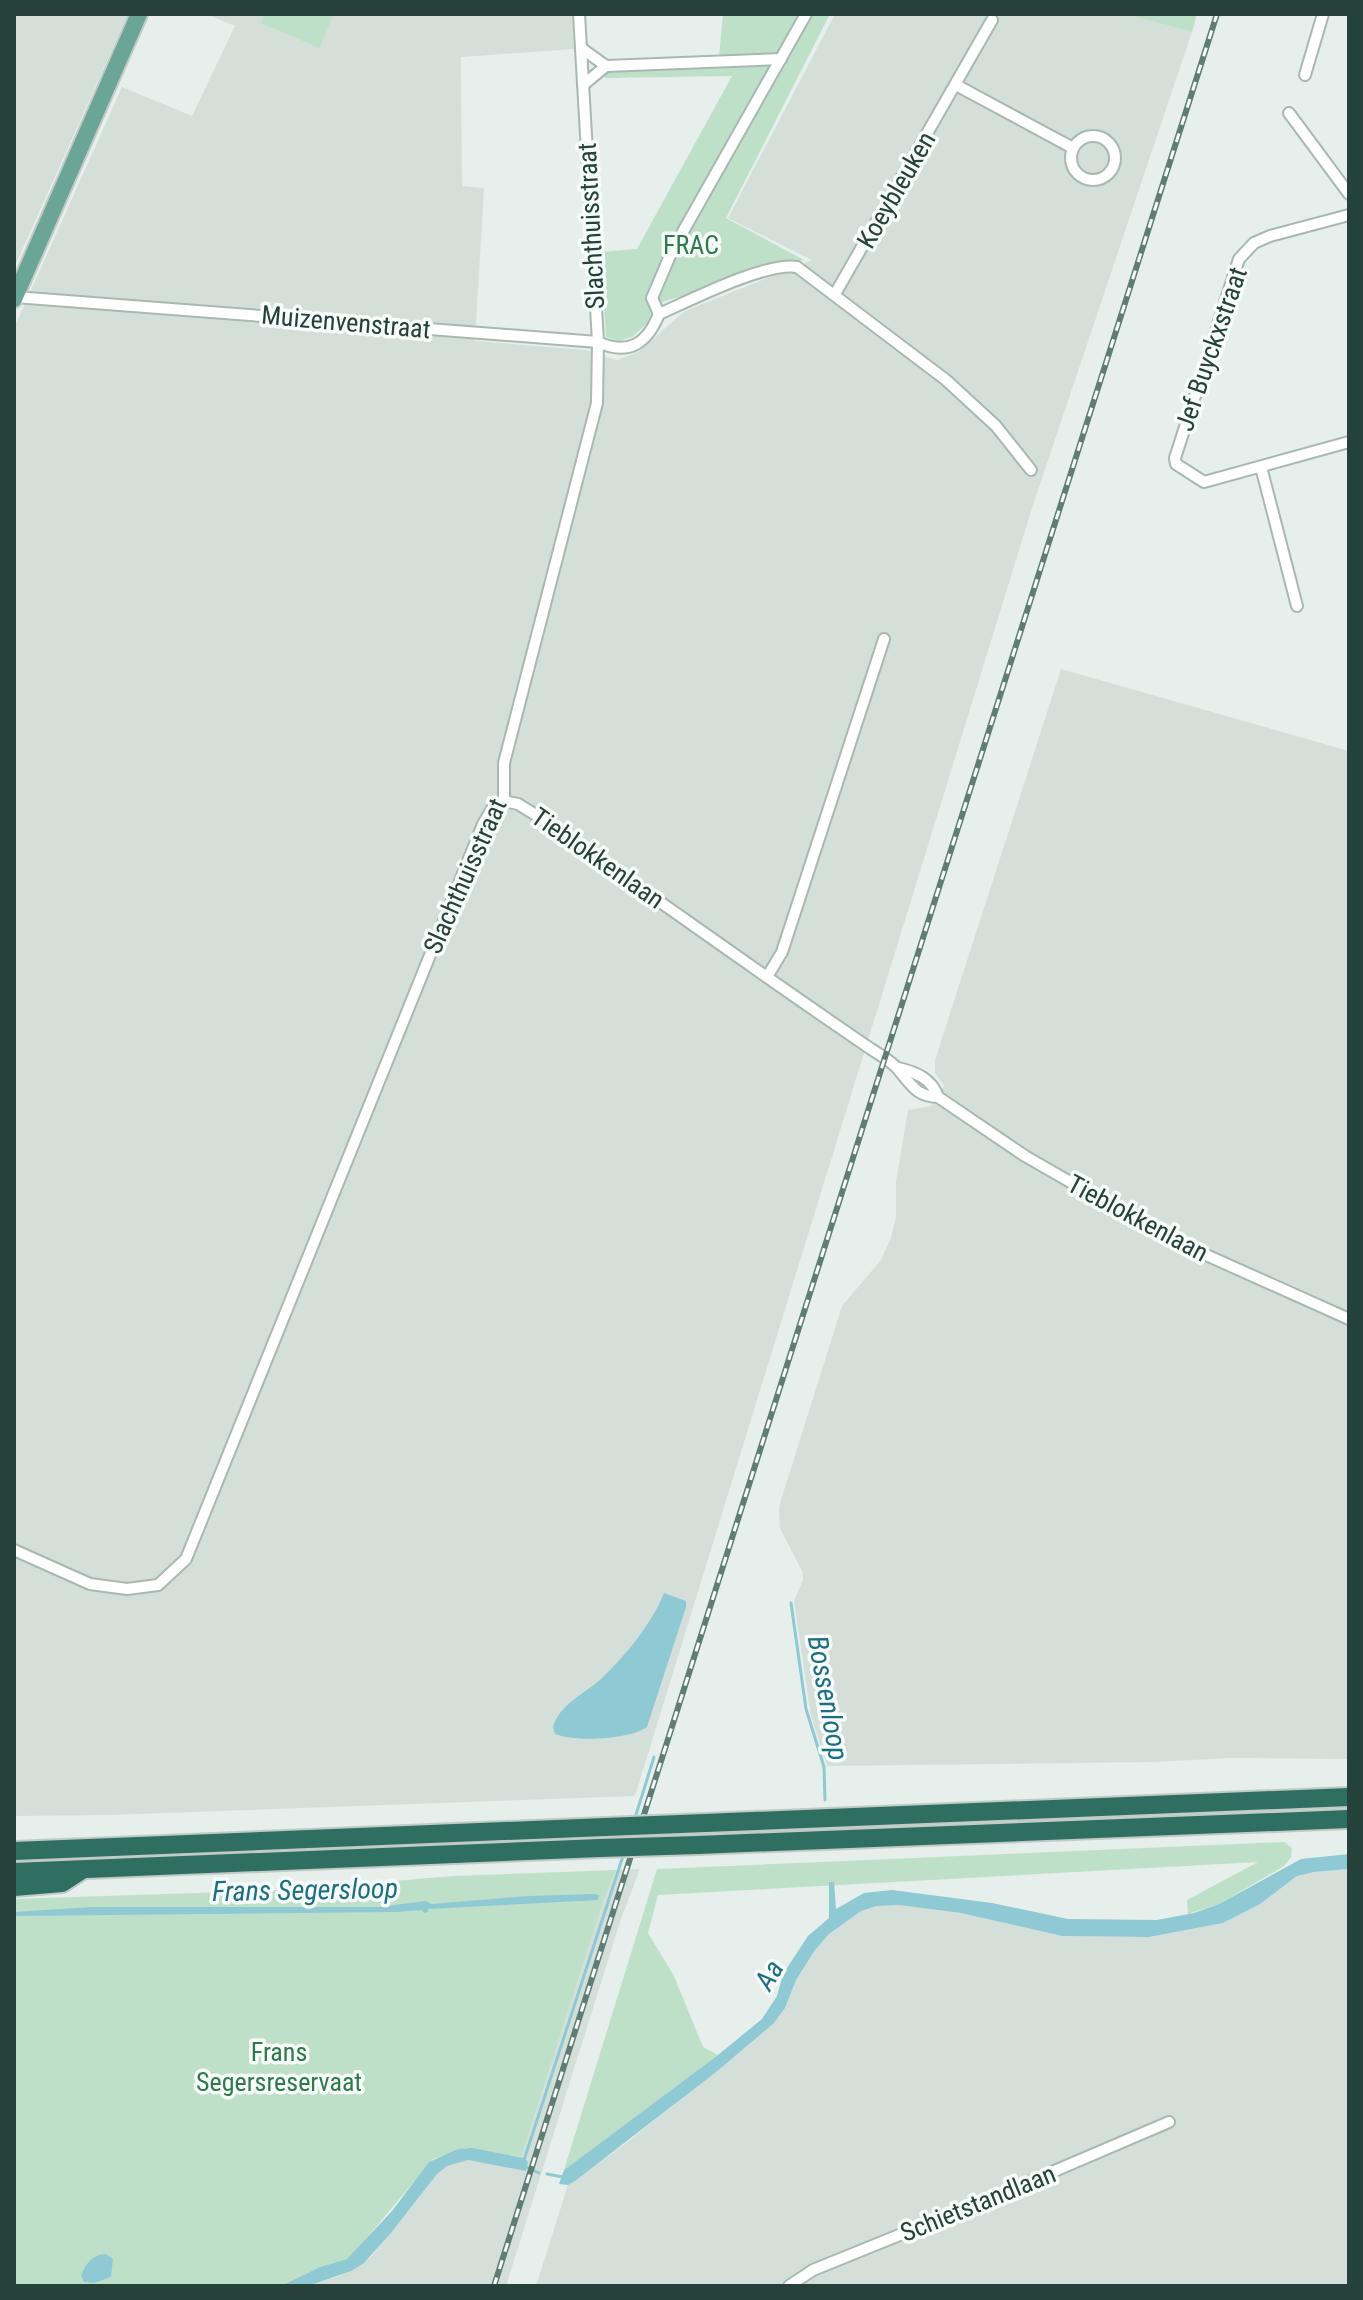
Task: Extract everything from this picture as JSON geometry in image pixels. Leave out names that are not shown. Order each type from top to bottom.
[{"type":"highway","points":[[14,1851],[1349,1797]]},
{"type":"highway","points":[[14,1872],[1349,1819]]},
{"type":"highway","points":[[14,1887],[62,1883],[85,1869]]},
{"type":"main road","points":[[15,298],[139,14]]},
{"type":"street","name":"Slachthuisstraat","points":[[14,1550],[90,1584],[127,1589],[158,1585],[186,1559],[483,824],[495,804],[504,801],[504,763],[597,403],[598,342],[579,14]]},
{"type":"street","points":[[806,14],[672,251],[652,298],[659,314],[776,267],[797,267],[946,380],[996,426],[1031,470]]},
{"type":"street","points":[[1305,75],[1323,14]]},
{"type":"street","name":"Koeybleuken","points":[[835,294],[992,20]]},
{"type":"street","points":[[581,48],[606,66]]},
{"type":"street","points":[[583,85],[606,66],[781,59]]},
{"type":"street","points":[[956,85],[1073,148]]},
{"type":"street","points":[[1289,113],[1349,194]]},
{"type":"street","points":[[1087,137],[1104,139],[1114,153],[1112,170],[1105,177],[1086,179],[1072,166],[1073,148],[1087,137]]},
{"type":"street","name":"Jef Buyckxstraat","points":[[1349,215],[1270,236],[1254,243],[1239,259],[1175,458],[1176,464],[1204,482],[1349,442]]},
{"type":"street","name":"Muizenvenstraat","points":[[15,298],[598,342],[614,350],[633,347],[655,323],[659,314]]},
{"type":"street","points":[[1261,467],[1297,606]]},
{"type":"street","points":[[767,977],[782,952],[884,639]]},
{"type":"street","name":"Tieblokkenlaan","points":[[504,801],[518,804],[539,817],[898,1068],[913,1088],[938,1097],[1025,1156],[1166,1237],[1349,1319]]},
{"type":"street","name":"Schietstandlaan","points":[[789,2286],[813,2270],[1169,2122]]},
{"type":"shaded area","points":[[14,14],[128,14],[14,268]]},
{"type":"shaded area","points":[[206,14],[572,14],[574,49],[461,57],[462,186],[484,188],[475,341],[585,350],[617,360],[638,352],[685,311],[812,260],[728,218],[835,14],[1125,14],[1192,32],[1032,508],[635,1796],[14,1816],[14,328],[122,87],[192,116],[235,26]]},
{"type":"shaded area","points":[[1061,669],[1349,751],[1349,1759],[1231,1758],[1152,1762],[827,1766],[811,1716],[794,1601],[803,1573],[780,1528],[781,1500],[842,1306],[881,1260],[891,1238],[896,1217],[896,1181],[908,1110],[931,1106],[944,1086],[935,1073],[935,1060]]},
{"type":"shaded area","points":[[640,1869],[621,1919],[506,2286],[308,2286],[339,2276],[371,2257],[437,2174],[447,2166],[468,2160],[516,2168],[616,1870]]},
{"type":"shaded area","points":[[1349,1869],[1349,2286],[536,2286],[568,2185],[629,2141],[774,2023],[815,1950],[829,1934],[861,1911],[877,1906],[899,1905],[961,1913],[1062,1936],[1149,1937],[1223,1923],[1260,1904],[1297,1876]]},
{"type":"green space","points":[[265,14],[334,14],[319,48],[261,23]]},
{"type":"green space","name":"FRAC","points":[[723,14],[830,14],[726,218],[804,260],[662,302],[663,309],[632,337],[619,341],[606,337],[600,252],[637,249],[732,76],[605,78],[605,63],[719,56]]},
{"type":"green space","points":[[1125,14],[1197,14],[1192,32]]},
{"type":"green space","points":[[1284,1842],[1292,1848],[1291,1857],[1284,1866],[1219,1904],[1188,1914],[1187,1900],[1258,1862],[658,1895],[648,1933],[674,1976],[703,2047],[718,2055],[564,2170],[657,1869]]},
{"type":"green space","name":"Frans Segersreservaat","points":[[616,1870],[521,2157],[466,2148],[433,2159],[347,2259],[320,2267],[281,2286],[14,2286],[14,1899],[288,1890],[453,1876]]},
{"type":"water","points":[[664,1593],[686,1601],[686,1607],[647,1727],[628,1735],[602,1738],[555,1734],[553,1727],[561,1712],[601,1679],[628,1650],[652,1617]]},
{"type":"water","points":[[1349,1854],[1349,1869],[1297,1876],[1260,1904],[1223,1923],[1149,1937],[1062,1936],[961,1913],[899,1905],[877,1906],[861,1911],[829,1934],[815,1950],[774,2023],[575,2181],[568,2185],[559,2184],[564,2170],[762,2019],[777,1996],[783,1974],[808,1936],[829,1918],[829,1882],[834,1882],[836,1909],[864,1893],[892,1890],[992,1903],[1068,1919],[1157,1920],[1194,1913],[1219,1904],[1301,1859]]},
{"type":"water","points":[[599,1895],[598,1900],[428,1909],[424,1913],[422,1910],[14,1916],[14,1912],[92,1907],[379,1907],[426,1901],[431,1904]]},
{"type":"water","points":[[472,2148],[524,2158],[528,2162],[526,2171],[468,2160],[447,2166],[364,2263],[351,2271],[308,2286],[281,2286],[320,2267],[347,2259],[392,2211],[429,2162],[458,2149]]},
{"type":"water","points":[[106,2254],[113,2259],[111,2277],[94,2283],[84,2282],[81,2276],[87,2264],[93,2258]]},
{"type":"waterway","name":"Bossenloop","points":[[791,1603],[806,1709],[824,1767],[825,1800]]},
{"type":"waterway","points":[[635,1818],[654,1757]]},
{"type":"waterway","points":[[524,2160],[623,1856]]},
{"type":"waterway","name":"Aa","points":[[524,2166],[539,2173]]},
{"type":"waterway","name":"Aa","points":[[547,2174],[563,2177]]},
{"type":"railway","points":[[494,2286],[1217,14]]},
{"type":"water label","name":"Frans Segersloop","points":[[305,1890]]}]
